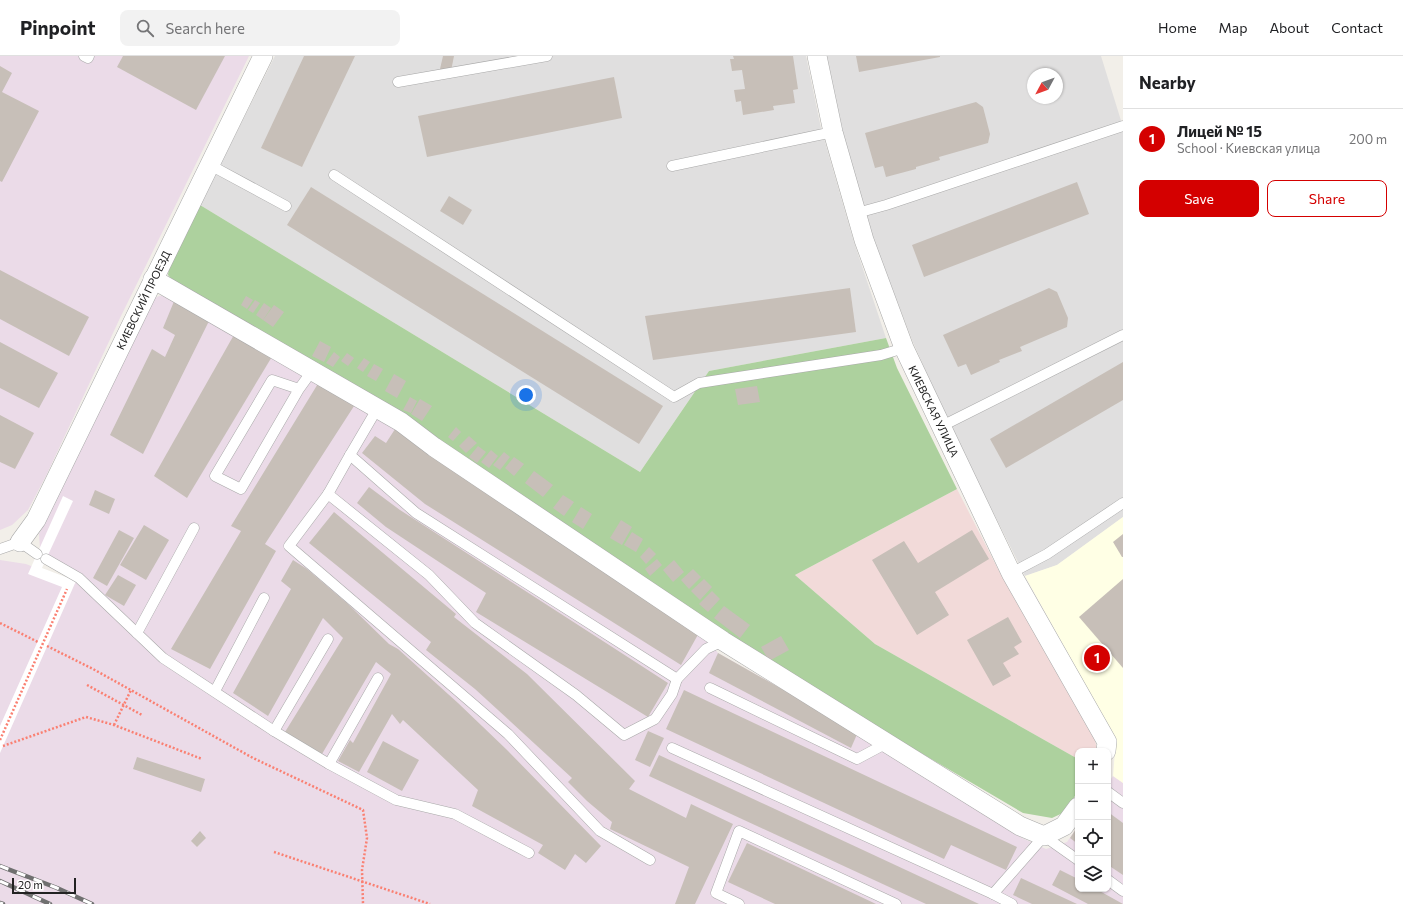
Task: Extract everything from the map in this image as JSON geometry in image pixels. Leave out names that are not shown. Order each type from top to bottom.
[{"type":"street","name":"КИЕВСКИЙ ПРОЕЗД","points":[[20,542],[36,520],[153,278],[263,56]]},
{"type":"street","name":"КИЕВСКАЯ УЛИЦА","points":[[817,56],[833,132],[864,240],[904,348],[1011,573],[1107,747]]},
{"type":"street","points":[[153,278],[401,422],[434,447],[723,641],[1020,826],[1044,836],[1064,826],[1075,811]]},
{"type":"lane","points":[[84,56],[88,58],[89,56]]},
{"type":"lane","points":[[398,82],[547,56]]},
{"type":"lane","points":[[857,213],[886,205],[1123,126]]},
{"type":"lane","points":[[672,166],[833,132]]},
{"type":"lane","points":[[210,165],[286,206]]},
{"type":"lane","points":[[334,175],[674,397],[699,383],[881,355],[904,348]]},
{"type":"lane","points":[[942,426],[1123,335]]},
{"type":"lane","points":[[299,389],[272,380],[215,476],[241,489],[299,389],[312,371]]},
{"type":"lane","points":[[377,409],[328,494],[289,546],[508,734],[600,831],[650,860]]},
{"type":"lane","points":[[350,455],[416,513],[677,679]]},
{"type":"lane","points":[[328,494],[429,575],[475,623],[576,695],[624,735],[655,719],[672,694],[677,679],[706,650],[723,641]]},
{"type":"lane","points":[[1011,573],[1047,554],[1123,503]]},
{"type":"lane","points":[[137,633],[194,528]]},
{"type":"lane","points":[[0,549],[20,542],[37,554]]},
{"type":"lane","points":[[46,559],[79,578],[163,658],[329,764],[396,800],[455,814],[529,853]]},
{"type":"lane","points":[[215,691],[264,598]]},
{"type":"lane","points":[[274,730],[328,639]]},
{"type":"lane","points":[[329,764],[378,678]]},
{"type":"lane","points":[[710,688],[857,759],[887,742]]},
{"type":"lane","points":[[672,748],[1012,904]]},
{"type":"lane","points":[[1111,794],[1123,803]]},
{"type":"lane","points":[[739,904],[716,894],[739,831],[896,904]]},
{"type":"lane","points":[[993,894],[1044,836],[1075,858]]},
{"type":"lane","points":[[1111,882],[1123,891]]},
{"type":"path","points":[[0,740],[69,584]]},
{"type":"path","points":[[0,623],[38,642]]},
{"type":"path","points":[[47,646],[131,690],[253,758],[363,810],[367,838],[362,870],[364,904]]},
{"type":"path","points":[[87,685],[142,715]]},
{"type":"path","points":[[114,725],[131,690]]},
{"type":"path","points":[[3,746],[86,717],[114,725],[202,759]]},
{"type":"path","points":[[274,852],[430,904]]},
{"type":"shaded area","points":[[0,56],[249,56],[120,318],[46,476],[28,510],[12,525],[0,530]]},
{"type":"shaded area","points":[[275,56],[806,56],[821,128],[853,239],[886,338],[709,371],[640,472],[200,205]]},
{"type":"shaded area","points":[[825,56],[1101,56],[1123,127],[1123,517],[1057,565],[1025,576],[953,432],[912,340],[871,233],[840,128]]},
{"type":"shaded area","points":[[167,295],[397,426],[700,631],[718,653],[858,732],[1022,838],[1046,849],[1067,842],[1075,830],[1075,892],[1111,892],[1111,779],[1113,776],[1123,783],[1123,904],[0,904],[0,560],[26,564],[76,584],[40,549],[39,534],[155,298]]},
{"type":"shaded area","points":[[957,489],[1000,573],[1095,740],[1096,748],[1075,748],[1075,757],[875,644],[795,575]]},
{"type":"shaded area","points":[[1123,517],[1123,783],[1113,776],[1116,740],[1025,576],[1057,565]]},
{"type":"green space","points":[[200,205],[640,472],[709,371],[886,338],[897,368],[957,489],[795,575],[875,644],[1075,757],[1075,796],[1067,811],[1052,818],[1023,813],[773,666],[174,282],[168,275],[169,267]]},
{"type":"pier","points":[[63,496],[73,501],[42,568],[76,581],[0,753],[0,726],[62,587],[28,574]]},
{"type":"building","points":[[123,56],[225,56],[196,110],[117,67]]},
{"type":"building","points":[[304,56],[355,56],[302,167],[261,148]]},
{"type":"building","points":[[443,56],[454,56],[451,71],[440,69]]},
{"type":"building","points":[[733,56],[793,56],[798,89],[793,90],[795,103],[773,106],[774,110],[743,115],[741,101],[736,102],[734,90],[745,89],[742,70],[732,71],[730,59],[734,59]]},
{"type":"building","points":[[856,56],[940,56],[940,57],[859,72]]},
{"type":"building","points":[[0,66],[12,73],[2,92],[39,111],[2,182],[0,181]]},
{"type":"building","points":[[614,77],[622,118],[427,157],[418,116]]},
{"type":"building","points":[[976,102],[983,107],[990,134],[988,143],[939,157],[940,160],[916,167],[916,169],[886,177],[883,166],[875,168],[865,133]]},
{"type":"building","points":[[1077,182],[1089,214],[924,277],[912,245]]},
{"type":"building","points":[[311,187],[663,406],[639,444],[287,225]]},
{"type":"building","points":[[449,196],[472,210],[463,225],[440,211]]},
{"type":"building","points":[[0,270],[89,317],[69,356],[0,319]]},
{"type":"building","points":[[850,288],[856,332],[653,360],[645,316]]},
{"type":"building","points":[[1049,288],[1057,292],[1068,318],[1067,327],[1020,347],[1022,351],[999,360],[1000,362],[971,375],[966,364],[958,367],[943,335]]},
{"type":"building","points":[[246,296],[253,300],[247,309],[241,305]]},
{"type":"building","points":[[175,299],[210,319],[143,454],[110,435],[152,349],[165,357],[175,335],[163,328]]},
{"type":"building","points":[[255,300],[260,303],[253,313],[248,310]]},
{"type":"building","points":[[264,303],[271,308],[263,320],[256,315]]},
{"type":"building","points":[[274,305],[284,312],[273,327],[263,320]]},
{"type":"building","points":[[235,333],[273,355],[187,498],[154,476]]},
{"type":"building","points":[[320,341],[331,347],[324,362],[312,356]]},
{"type":"building","points":[[0,342],[58,373],[39,408],[0,388]]},
{"type":"building","points":[[334,352],[340,357],[333,367],[326,363]]},
{"type":"building","points":[[347,353],[354,358],[348,366],[341,361]]},
{"type":"building","points":[[364,358],[370,362],[363,372],[357,368]]},
{"type":"building","points":[[1123,362],[1123,400],[1006,468],[990,439]]},
{"type":"building","points":[[374,364],[383,369],[376,381],[367,376]]},
{"type":"building","points":[[394,374],[406,381],[397,398],[385,391]]},
{"type":"building","points":[[319,382],[356,403],[265,544],[276,551],[210,669],[171,649],[241,531],[231,526]]},
{"type":"building","points":[[757,386],[760,402],[738,405],[735,389]]},
{"type":"building","points":[[410,397],[417,401],[411,413],[403,410]]},
{"type":"building","points":[[420,399],[432,406],[422,421],[411,414]]},
{"type":"building","points":[[0,415],[34,433],[15,469],[0,462]]},
{"type":"building","points":[[397,426],[700,631],[681,665],[425,504],[362,453],[375,436],[386,443]]},
{"type":"building","points":[[456,427],[461,432],[453,441],[448,437]]},
{"type":"building","points":[[469,436],[477,443],[466,453],[459,446]]},
{"type":"building","points":[[478,446],[486,452],[477,463],[469,457]]},
{"type":"building","points":[[491,450],[498,456],[489,468],[481,462]]},
{"type":"building","points":[[504,452],[510,457],[500,470],[493,465]]},
{"type":"building","points":[[514,457],[524,464],[514,476],[505,468]]},
{"type":"building","points":[[534,471],[553,485],[543,497],[525,483]]},
{"type":"building","points":[[369,487],[400,510],[668,683],[648,717],[476,612],[486,593],[386,527],[357,503]]},
{"type":"building","points":[[95,490],[115,499],[109,514],[89,505]]},
{"type":"building","points":[[563,495],[574,502],[564,516],[553,508]]},
{"type":"building","points":[[581,507],[592,514],[583,529],[572,522]]},
{"type":"building","points":[[334,512],[456,614],[454,617],[527,674],[635,781],[629,789],[686,818],[691,804],[733,824],[695,904],[675,904],[689,867],[610,829],[612,822],[587,801],[568,782],[572,778],[475,689],[426,650],[431,642],[309,543]]},
{"type":"building","points":[[621,520],[632,527],[622,545],[610,538]]},
{"type":"building","points":[[144,525],[169,540],[146,580],[120,565]]},
{"type":"building","points":[[119,530],[134,538],[107,586],[93,578]]},
{"type":"building","points":[[972,530],[989,559],[935,592],[949,615],[917,635],[872,560],[904,541],[918,563]]},
{"type":"building","points":[[632,532],[643,539],[636,552],[624,545]]},
{"type":"building","points":[[1123,534],[1123,557],[1122,557],[1113,542]]},
{"type":"building","points":[[649,547],[656,554],[646,564],[640,557]]},
{"type":"building","points":[[657,559],[662,565],[650,576],[645,569]]},
{"type":"building","points":[[293,560],[307,569],[348,604],[389,644],[398,649],[458,703],[506,749],[601,846],[586,863],[575,854],[565,870],[538,853],[543,845],[472,806],[478,790],[403,720],[400,724],[392,714],[359,772],[338,761],[350,740],[353,743],[391,674],[376,662],[322,754],[285,732],[343,638],[323,618],[268,716],[233,693],[291,589],[281,581]]},
{"type":"building","points":[[674,560],[684,572],[673,582],[663,570]]},
{"type":"building","points":[[693,569],[701,577],[689,589],[681,580]]},
{"type":"building","points":[[118,575],[136,585],[124,606],[105,595]]},
{"type":"building","points":[[704,579],[712,587],[700,600],[691,591]]},
{"type":"building","points":[[1123,579],[1123,668],[1079,617]]},
{"type":"building","points":[[712,591],[720,599],[708,612],[699,604]]},
{"type":"building","points":[[724,606],[750,625],[740,638],[714,618]]},
{"type":"building","points":[[1008,617],[1022,642],[1014,647],[1019,654],[1003,663],[1011,676],[993,686],[967,640]]},
{"type":"building","points":[[781,636],[789,650],[769,661],[761,647]]},
{"type":"building","points":[[718,653],[858,732],[851,748],[709,673]]},
{"type":"building","points":[[684,690],[1017,847],[1006,870],[951,845],[944,859],[666,729]]},
{"type":"building","points":[[648,731],[664,738],[650,767],[635,760]]},
{"type":"building","points":[[383,741],[419,760],[402,791],[367,772]]},
{"type":"building","points":[[659,755],[979,904],[926,904],[649,776]]},
{"type":"building","points":[[137,757],[205,779],[201,792],[133,769]]},
{"type":"building","points":[[1111,814],[1123,823],[1123,875],[1111,867]]},
{"type":"building","points":[[1075,830],[1075,842],[1070,838]]},
{"type":"building","points":[[200,831],[206,838],[197,847],[191,841]]},
{"type":"building","points":[[747,843],[876,904],[775,904],[728,882]]},
{"type":"building","points":[[1060,870],[1075,878],[1075,892],[1101,892],[1123,904],[1088,904],[1052,885]]},
{"type":"building","points":[[1021,878],[1077,904],[1032,904],[1013,895]]},
{"type":"railway","points":[[0,866],[57,888],[92,904]]},
{"type":"railway","points":[[0,881],[50,904]]},
{"type":"place","name":"Лицей № 15","points":[[1097,658]]}]
